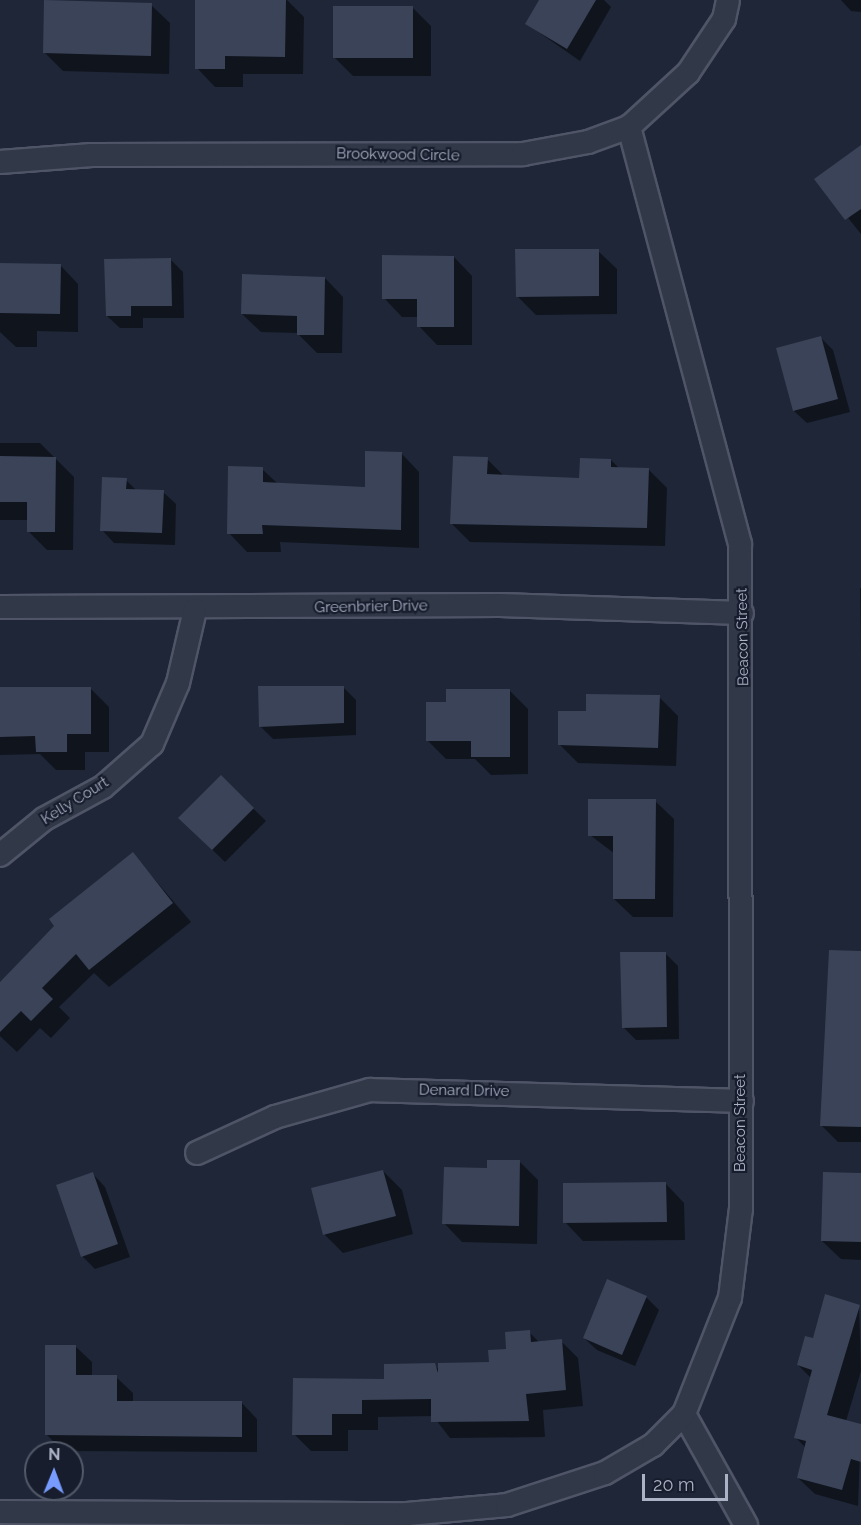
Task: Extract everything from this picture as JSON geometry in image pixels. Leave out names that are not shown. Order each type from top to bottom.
[{"type":"street","name":"Brookwood Circle","points":[[0,162],[92,155],[523,154],[588,142],[629,127],[688,74],[724,19],[728,0]]},
{"type":"street","name":"Beacon Street","points":[[0,1512],[406,1514],[507,1505],[605,1473],[653,1445],[684,1414],[730,1298],[741,1209],[742,613],[740,544],[728,481],[629,127]]},
{"type":"street","name":"Greenbrier Drive","points":[[0,607],[195,610],[500,605],[742,613]]},
{"type":"street","name":"Kelly Court","points":[[0,855],[44,819],[102,787],[152,744],[178,683],[195,610]]},
{"type":"street","name":"Denard Drive","points":[[197,1153],[275,1117],[370,1090],[742,1101]]},
{"type":"street","points":[[684,1414],[746,1525]]},
{"type":"building","points":[[44,0],[152,3],[151,56],[43,53]]},
{"type":"building","points":[[195,0],[286,0],[285,57],[225,56],[225,69],[195,69]]},
{"type":"building","points":[[539,0],[596,0],[567,49],[525,24]]},
{"type":"building","points":[[333,6],[413,6],[413,58],[333,58]]},
{"type":"building","points":[[861,145],[861,209],[845,220],[814,179]]},
{"type":"building","points":[[515,249],[599,249],[599,296],[516,297]]},
{"type":"building","points":[[382,255],[454,256],[454,327],[417,327],[417,299],[382,299]]},
{"type":"building","points":[[171,258],[172,306],[131,306],[131,316],[106,316],[104,259]]},
{"type":"building","points":[[0,263],[61,264],[60,314],[0,313]]},
{"type":"building","points":[[242,274],[325,277],[324,335],[297,335],[297,316],[241,314]]},
{"type":"building","points":[[821,336],[838,399],[793,411],[776,348]]},
{"type":"building","points":[[365,451],[402,452],[401,530],[262,525],[263,534],[227,534],[228,466],[263,467],[263,482],[365,487]]},
{"type":"building","points":[[0,456],[56,457],[55,532],[27,532],[27,502],[0,502]]},
{"type":"building","points":[[453,456],[488,457],[487,474],[579,478],[580,458],[611,459],[611,467],[649,468],[647,528],[450,524]]},
{"type":"building","points":[[102,477],[127,478],[126,489],[164,490],[162,533],[100,531]]},
{"type":"building","points":[[258,686],[344,686],[344,723],[259,727]]},
{"type":"building","points":[[0,687],[91,687],[91,734],[67,734],[67,752],[36,752],[35,736],[0,737]]},
{"type":"building","points":[[446,689],[510,689],[510,757],[471,757],[471,741],[426,741],[426,702],[446,702]]},
{"type":"building","points":[[586,694],[660,695],[658,748],[558,745],[558,711],[586,711]]},
{"type":"building","points":[[221,775],[254,808],[212,850],[178,818]]},
{"type":"building","points":[[588,799],[656,799],[655,899],[613,899],[613,836],[588,836]]},
{"type":"building","points":[[133,852],[173,903],[89,970],[76,954],[42,988],[53,999],[31,1021],[21,1011],[0,1032],[0,982],[54,926],[49,919]]},
{"type":"building","points":[[829,950],[861,951],[861,1127],[820,1126]]},
{"type":"building","points":[[620,952],[666,952],[667,1027],[622,1028]]},
{"type":"building","points":[[487,1160],[520,1160],[519,1226],[442,1224],[444,1167],[487,1168]]},
{"type":"building","points":[[383,1170],[396,1216],[323,1235],[311,1188]]},
{"type":"building","points":[[93,1172],[118,1244],[81,1257],[56,1185]]},
{"type":"building","points":[[823,1172],[861,1173],[861,1242],[821,1241]]},
{"type":"building","points":[[666,1182],[667,1222],[563,1223],[563,1183]]},
{"type":"building","points":[[607,1279],[647,1296],[622,1355],[583,1338]]},
{"type":"building","points":[[825,1294],[860,1305],[827,1415],[861,1424],[861,1462],[851,1459],[842,1490],[797,1478],[806,1441],[794,1438],[812,1370],[797,1365],[805,1336],[813,1338]]},
{"type":"building","points":[[530,1330],[531,1342],[562,1339],[566,1390],[526,1394],[529,1421],[431,1422],[431,1399],[362,1400],[362,1414],[332,1414],[332,1435],[292,1435],[293,1378],[384,1379],[384,1364],[435,1363],[438,1373],[438,1363],[489,1362],[488,1350],[506,1349],[505,1332]]},
{"type":"building","points":[[45,1345],[76,1345],[76,1375],[117,1375],[117,1401],[242,1401],[242,1437],[45,1435]]}]
